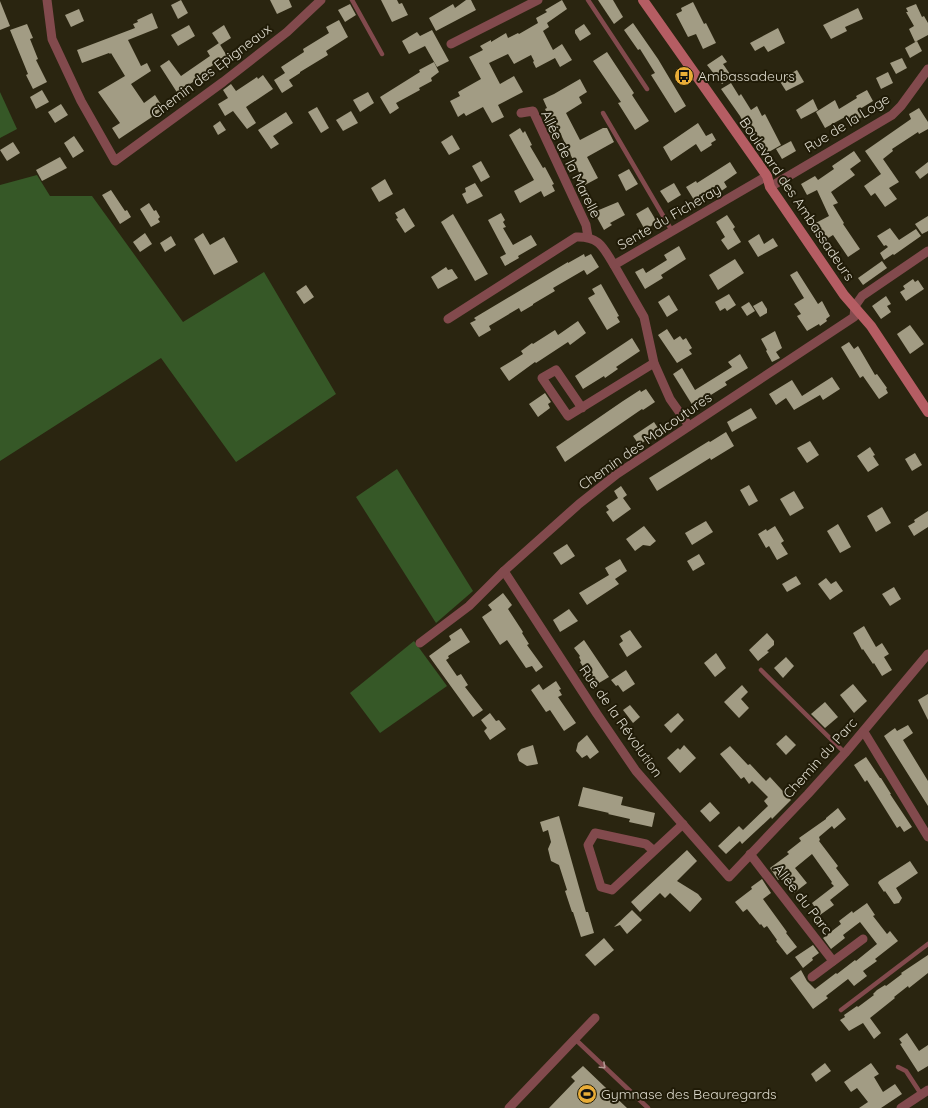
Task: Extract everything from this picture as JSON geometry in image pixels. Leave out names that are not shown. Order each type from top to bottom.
[{"type":"main road","name":"Boulevard des Ambassadeurs","points":[[643,0],[767,176],[770,187],[844,295],[871,326],[928,412]]},
{"type":"street","name":"Chemin des Epigneaux","points":[[47,0],[52,39],[81,101],[115,161],[223,82],[275,41],[321,0]]},
{"type":"street","points":[[450,44],[538,0]]},
{"type":"street","name":"Rue de la Loge","points":[[770,187],[892,115],[901,106],[928,69]]},
{"type":"street","name":"Allée de la Marelle","points":[[521,113],[533,111],[586,225],[588,237]]},
{"type":"street","name":"Sente du Ficheray","points":[[588,237],[601,245],[614,264],[767,176]]},
{"type":"street","points":[[448,318],[576,237],[588,237]]},
{"type":"street","points":[[855,306],[862,296],[928,251]]},
{"type":"street","points":[[614,264],[644,316],[654,363],[670,399],[689,426]]},
{"type":"street","name":"Chemin des Malcoutures","points":[[420,642],[469,606],[579,504],[617,474],[854,317],[855,306]]},
{"type":"street","points":[[582,408],[556,370],[542,378],[568,416],[582,408],[654,363]]},
{"type":"street","name":"Rue de la Révolution","points":[[504,572],[636,771],[729,877]]},
{"type":"street","name":"Chemin du Parc","points":[[729,877],[808,794],[864,732],[928,654]]},
{"type":"street","points":[[864,732],[928,837]]},
{"type":"street","points":[[654,851],[646,844],[595,833],[588,846],[601,887],[612,890],[654,851],[683,824]]},
{"type":"street","name":"Allée du Parc","points":[[750,854],[833,961]]},
{"type":"street","points":[[812,977],[863,939]]},
{"type":"street","points":[[509,1108],[595,1018]]},
{"type":"street","points":[[901,1108],[925,1092]]},
{"type":"lane","points":[[352,0],[382,54]]},
{"type":"lane","points":[[588,0],[647,89]]},
{"type":"lane","points":[[603,113],[672,231]]},
{"type":"lane","points":[[761,670],[845,753]]},
{"type":"lane","points":[[841,1010],[928,944]]},
{"type":"lane","points":[[575,1039],[648,1108]]},
{"type":"lane","points":[[898,1067],[906,1071],[925,1092]]},
{"type":"green space","points":[[0,92],[17,129],[0,138]]},
{"type":"green space","points":[[37,175],[50,196],[92,196],[183,322],[264,272],[336,394],[236,462],[161,358],[0,461],[0,185]]},
{"type":"green space","points":[[397,469],[473,591],[436,623],[356,497]]},
{"type":"green space","points":[[414,641],[447,686],[380,733],[350,693]]},
{"type":"building","points":[[181,0],[188,13],[178,19],[171,5]]},
{"type":"building","points":[[270,0],[289,0],[292,7],[277,14]]},
{"type":"building","points":[[381,0],[397,0],[399,4],[402,3],[408,15],[392,22]]},
{"type":"building","points":[[466,0],[471,0],[476,10],[436,31],[429,18],[453,4],[455,8]]},
{"type":"building","points":[[562,0],[567,9],[547,23],[549,27],[543,31],[553,50],[562,44],[572,60],[560,67],[555,58],[536,68],[531,55],[514,64],[508,54],[489,63],[500,84],[514,76],[523,92],[498,105],[504,117],[492,123],[483,107],[466,116],[464,113],[458,117],[450,101],[460,96],[458,92],[481,79],[469,57],[483,50],[480,46],[491,40],[491,42],[506,33],[508,38],[518,33],[519,34],[538,23],[536,18],[547,12],[545,10]]},
{"type":"building","points":[[598,0],[613,0],[623,17],[614,24]]},
{"type":"building","points":[[0,1],[10,26],[0,30]]},
{"type":"building","points":[[693,2],[716,43],[703,49],[696,34],[688,37],[676,14],[682,11],[681,8]]},
{"type":"building","points":[[350,4],[356,15],[345,22],[338,10]]},
{"type":"building","points":[[916,4],[922,17],[924,16],[928,23],[928,35],[915,42],[909,29],[914,26],[906,12],[908,12],[906,8]]},
{"type":"building","points":[[858,8],[863,19],[845,27],[847,31],[831,39],[823,25]]},
{"type":"building","points":[[79,9],[84,21],[71,27],[65,15]]},
{"type":"building","points":[[152,13],[158,28],[128,40],[141,66],[147,63],[151,71],[131,84],[144,103],[155,95],[164,109],[119,139],[112,128],[120,123],[98,92],[125,76],[111,53],[82,63],[77,50],[135,28],[133,24],[138,22],[137,20]]},
{"type":"building","points":[[339,20],[348,37],[326,51],[328,55],[289,80],[293,86],[282,93],[274,80],[285,73],[281,67],[304,52],[303,49],[329,33],[326,27]]},
{"type":"building","points":[[633,23],[658,59],[686,106],[675,113],[651,75],[655,73],[640,49],[638,50],[624,30]]},
{"type":"building","points":[[27,24],[33,38],[30,39],[38,59],[36,60],[47,82],[33,89],[26,75],[28,74],[10,30]]},
{"type":"building","points":[[584,24],[591,34],[580,41],[575,33],[575,30]]},
{"type":"building","points":[[189,25],[195,36],[178,46],[171,35]]},
{"type":"building","points":[[224,25],[231,38],[220,45],[212,33]]},
{"type":"building","points":[[778,28],[785,43],[768,52],[764,46],[755,51],[750,43]]},
{"type":"building","points":[[432,30],[449,61],[437,67],[425,46],[409,54],[402,41],[417,32],[420,36]]},
{"type":"building","points":[[917,41],[922,51],[910,58],[905,48]]},
{"type":"building","points":[[219,43],[227,56],[207,69],[209,72],[185,87],[186,89],[178,94],[160,66],[169,60],[181,76],[210,56],[207,51]]},
{"type":"building","points":[[607,52],[634,93],[632,95],[649,121],[635,130],[618,103],[621,102],[593,61]]},
{"type":"building","points":[[722,55],[727,62],[723,64],[732,77],[722,84],[707,65]]},
{"type":"building","points":[[902,58],[907,68],[896,74],[890,63]]},
{"type":"building","points":[[434,62],[439,72],[431,78],[432,81],[419,88],[420,90],[396,103],[399,108],[390,114],[380,97],[420,72],[419,70]]},
{"type":"building","points":[[797,70],[804,82],[786,91],[779,80]]},
{"type":"building","points":[[888,72],[893,83],[881,89],[876,78]]},
{"type":"building","points":[[263,75],[273,89],[246,107],[256,123],[247,129],[233,111],[225,116],[218,104],[228,98],[223,90],[231,84],[236,91],[257,77],[258,79]]},
{"type":"building","points":[[580,79],[587,92],[579,97],[582,103],[566,113],[580,140],[603,128],[607,128],[614,142],[587,157],[598,178],[585,185],[553,118],[550,119],[545,109],[547,108],[543,99]]},
{"type":"building","points":[[731,83],[739,96],[741,94],[751,110],[757,106],[762,116],[765,114],[781,145],[767,153],[750,123],[745,126],[740,116],[721,89]]},
{"type":"building","points":[[42,90],[49,102],[36,109],[30,97]]},
{"type":"building","points":[[867,90],[873,101],[860,109],[864,116],[849,124],[845,117],[825,128],[816,112],[835,100],[839,109],[857,98],[856,96]]},
{"type":"building","points":[[368,92],[374,103],[360,112],[353,100]]},
{"type":"building","points":[[813,99],[818,110],[801,119],[796,110]]},
{"type":"building","points":[[61,104],[68,115],[55,123],[48,112]]},
{"type":"building","points":[[317,107],[329,128],[321,133],[308,112]]},
{"type":"building","points":[[919,108],[928,122],[928,129],[919,134],[918,132],[892,149],[893,151],[883,159],[899,182],[889,188],[897,199],[885,207],[875,193],[871,196],[864,186],[881,174],[865,151],[911,119],[909,114]]},
{"type":"building","points":[[351,111],[358,123],[343,131],[336,120]]},
{"type":"building","points":[[286,112],[293,123],[273,136],[279,144],[271,149],[258,130]]},
{"type":"building","points":[[220,121],[226,130],[218,135],[213,126]]},
{"type":"building","points":[[698,123],[706,136],[712,133],[716,140],[711,143],[712,145],[701,152],[696,144],[671,161],[663,147]]},
{"type":"building","points":[[520,128],[523,133],[525,131],[532,145],[530,146],[543,168],[545,167],[554,184],[552,185],[555,191],[544,197],[541,191],[520,203],[514,191],[534,180],[509,135]]},
{"type":"building","points":[[452,135],[460,149],[449,155],[441,142]]},
{"type":"building","points":[[74,136],[84,151],[73,158],[64,143]]},
{"type":"building","points":[[791,141],[796,151],[782,159],[776,149]]},
{"type":"building","points":[[13,142],[20,153],[7,161],[0,150]]},
{"type":"building","points":[[854,151],[861,161],[850,169],[855,175],[831,192],[838,203],[833,205],[844,223],[843,224],[860,249],[848,257],[833,235],[825,240],[819,231],[815,234],[810,226],[829,216],[817,190],[807,195],[801,184],[815,176],[818,180],[834,169],[832,166]]},
{"type":"building","points":[[60,157],[67,168],[42,181],[36,170]]},
{"type":"building","points":[[481,161],[490,177],[481,182],[472,166]]},
{"type":"building","points":[[730,162],[737,173],[724,182],[727,187],[720,192],[716,186],[694,200],[686,187],[696,181],[697,183]]},
{"type":"building","points":[[928,162],[928,173],[920,179],[915,172]]},
{"type":"building","points":[[629,169],[638,184],[626,191],[618,175]]},
{"type":"building","points":[[385,179],[393,194],[379,202],[371,188]]},
{"type":"building","points":[[475,183],[483,196],[467,204],[462,194],[466,192],[465,188]]},
{"type":"building","points":[[674,183],[681,195],[668,203],[660,191]]},
{"type":"building","points":[[111,190],[125,211],[127,210],[131,217],[120,224],[102,195]]},
{"type":"building","points":[[618,202],[625,215],[610,223],[612,225],[604,230],[594,212]]},
{"type":"building","points":[[149,203],[160,217],[158,219],[160,222],[151,227],[140,209]]},
{"type":"building","points":[[648,207],[657,222],[645,230],[636,214]]},
{"type":"building","points":[[404,208],[415,226],[405,233],[396,219],[398,218],[395,213]]},
{"type":"building","points":[[501,213],[505,220],[503,222],[506,227],[503,228],[513,245],[531,235],[537,245],[518,256],[519,258],[505,266],[500,257],[506,254],[488,220]]},
{"type":"building","points":[[453,214],[488,274],[475,281],[441,222]]},
{"type":"building","points":[[727,215],[735,227],[733,229],[741,242],[728,250],[721,240],[725,237],[716,222]]},
{"type":"building","points":[[928,216],[928,231],[922,234],[915,224]]},
{"type":"building","points":[[890,228],[899,240],[916,229],[921,236],[894,255],[893,254],[884,260],[880,253],[888,247],[886,245],[884,246],[877,236]]},
{"type":"building","points":[[145,233],[152,244],[140,252],[133,242]]},
{"type":"building","points":[[203,233],[210,245],[224,237],[238,262],[214,275],[194,239]]},
{"type":"building","points":[[759,234],[764,244],[773,238],[778,246],[758,257],[748,241]]},
{"type":"building","points":[[171,236],[176,245],[165,252],[160,243]]},
{"type":"building","points":[[679,246],[686,259],[661,275],[663,278],[645,289],[635,272],[643,268],[646,273],[667,260],[664,255]]},
{"type":"building","points":[[584,254],[585,257],[591,254],[599,267],[587,275],[584,270],[553,288],[555,291],[533,305],[521,312],[519,308],[489,326],[491,330],[479,337],[470,323],[476,320],[474,318]]},
{"type":"building","points":[[735,259],[744,273],[718,290],[709,275]]},
{"type":"building","points":[[882,261],[887,268],[863,285],[858,278]]},
{"type":"building","points":[[446,267],[448,270],[452,269],[458,278],[438,289],[431,277]]},
{"type":"building","points":[[797,271],[818,304],[822,301],[830,316],[826,319],[827,321],[820,326],[819,324],[807,331],[797,316],[801,314],[794,304],[804,298],[790,275]]},
{"type":"building","points":[[913,279],[915,282],[918,280],[924,289],[906,301],[900,292],[905,289],[903,286]]},
{"type":"building","points":[[601,284],[619,316],[617,317],[620,322],[607,330],[588,298],[595,294],[592,289]]},
{"type":"building","points":[[306,285],[314,297],[304,304],[296,292]]},
{"type":"building","points":[[729,294],[736,305],[727,311],[725,308],[720,311],[715,302]]},
{"type":"building","points":[[669,295],[678,310],[667,317],[658,302]]},
{"type":"building","points":[[886,296],[891,304],[887,306],[891,312],[881,319],[872,306]]},
{"type":"building","points":[[762,301],[767,309],[767,313],[760,317],[753,306]]},
{"type":"building","points":[[749,302],[755,311],[747,316],[741,307]]},
{"type":"building","points":[[578,321],[586,333],[570,345],[568,342],[536,363],[535,362],[509,381],[500,368],[523,354],[521,351],[532,343],[533,344],[555,330],[558,335]]},
{"type":"building","points":[[910,325],[924,344],[910,354],[897,334]]},
{"type":"building","points":[[667,329],[674,340],[680,336],[683,340],[686,338],[692,348],[689,350],[692,354],[677,363],[658,335]]},
{"type":"building","points":[[775,331],[782,348],[776,352],[780,358],[772,362],[761,339]]},
{"type":"building","points":[[632,338],[640,351],[616,367],[618,369],[605,378],[604,376],[583,389],[575,376]]},
{"type":"building","points":[[849,342],[854,349],[858,346],[875,375],[877,374],[887,388],[888,393],[879,399],[863,376],[860,378],[841,347]]},
{"type":"building","points":[[740,354],[748,368],[725,382],[727,385],[693,406],[673,374],[682,368],[695,390],[732,367],[728,362]]},
{"type":"building","points":[[832,377],[840,389],[823,400],[820,395],[794,410],[786,398],[776,405],[769,394],[792,380],[802,396]]},
{"type":"building","points":[[646,389],[655,402],[643,410],[642,409],[565,462],[556,447],[640,390],[641,392]]},
{"type":"building","points":[[545,393],[551,402],[548,404],[550,408],[538,417],[529,404]]},
{"type":"building","points":[[751,408],[757,418],[732,432],[727,422]]},
{"type":"building","points":[[654,422],[660,431],[639,445],[633,436]]},
{"type":"building","points":[[726,432],[734,446],[711,460],[710,458],[657,491],[649,478]]},
{"type":"building","points":[[810,441],[819,455],[807,463],[797,448]]},
{"type":"building","points":[[870,447],[875,455],[873,456],[879,465],[868,472],[857,456]]},
{"type":"building","points":[[915,453],[922,465],[912,471],[905,459]]},
{"type":"building","points":[[749,485],[758,501],[749,506],[740,490]]},
{"type":"building","points":[[621,486],[627,495],[623,498],[631,509],[613,522],[606,512],[609,510],[606,506],[618,498],[614,491]]},
{"type":"building","points":[[794,491],[804,508],[790,516],[780,499]]},
{"type":"building","points":[[882,507],[891,523],[876,532],[867,516]]},
{"type":"building","points":[[928,511],[928,527],[914,536],[908,526]]},
{"type":"building","points":[[706,521],[713,532],[692,545],[685,533]]},
{"type":"building","points":[[838,524],[851,547],[840,553],[827,531]]},
{"type":"building","points":[[644,526],[656,541],[650,546],[643,545],[635,551],[626,539]]},
{"type":"building","points":[[775,526],[784,541],[781,543],[788,554],[777,560],[769,546],[766,548],[758,534]]},
{"type":"building","points":[[567,544],[575,556],[561,565],[553,553]]},
{"type":"building","points":[[699,554],[705,564],[693,571],[687,561]]},
{"type":"building","points":[[620,559],[627,571],[615,579],[619,584],[587,605],[579,593],[609,575],[605,568]]},
{"type":"building","points":[[796,576],[801,584],[787,592],[782,584]]},
{"type":"building","points":[[826,578],[831,584],[836,581],[843,591],[830,600],[818,584]]},
{"type":"building","points":[[894,587],[901,599],[890,606],[882,594]]},
{"type":"building","points":[[503,593],[512,605],[508,609],[523,632],[522,633],[529,644],[527,645],[543,667],[536,672],[532,666],[526,668],[507,640],[500,645],[482,617],[492,610],[488,605]]},
{"type":"building","points":[[569,609],[578,621],[560,632],[553,620]]},
{"type":"building","points":[[864,626],[876,647],[882,643],[889,654],[884,657],[892,670],[882,676],[874,663],[873,664],[863,649],[862,650],[853,633]]},
{"type":"building","points":[[461,628],[470,642],[448,656],[449,658],[446,660],[457,676],[461,674],[468,685],[465,687],[483,710],[473,717],[429,656],[451,640],[449,636]]},
{"type":"building","points":[[630,630],[642,647],[627,657],[619,644],[623,641],[620,636]]},
{"type":"building","points":[[767,633],[774,641],[774,645],[767,651],[769,652],[758,661],[749,650]]},
{"type":"building","points":[[584,640],[609,677],[599,683],[596,679],[592,681],[580,662],[580,656],[574,648]]},
{"type":"building","points":[[716,653],[726,668],[715,677],[704,663]]},
{"type":"building","points":[[786,657],[794,666],[783,678],[774,668]]},
{"type":"building","points":[[626,670],[635,684],[623,692],[618,685],[616,686],[611,680]]},
{"type":"building","points":[[556,681],[561,689],[559,690],[562,695],[558,697],[576,723],[564,731],[550,710],[546,712],[531,690],[539,684],[543,690]]},
{"type":"building","points":[[853,684],[867,701],[854,713],[840,695]]},
{"type":"building","points":[[742,685],[748,692],[741,699],[749,708],[739,718],[724,702]]},
{"type":"building","points":[[928,694],[928,720],[918,700]]},
{"type":"building","points":[[825,702],[838,717],[825,728],[811,714]]},
{"type":"building","points":[[630,705],[640,717],[633,723],[623,710]]},
{"type":"building","points":[[490,713],[496,721],[499,720],[506,729],[490,740],[484,731],[487,728],[481,720]]},
{"type":"building","points":[[678,713],[684,720],[671,733],[664,725]]},
{"type":"building","points":[[908,725],[913,733],[903,740],[928,781],[928,806],[884,736],[895,728],[897,731]]},
{"type":"building","points":[[587,735],[599,752],[590,759],[587,755],[582,758],[576,751],[578,743]]},
{"type":"building","points":[[786,735],[796,745],[786,755],[776,744]]},
{"type":"building","points":[[533,745],[538,764],[527,766],[519,761],[517,754],[521,749]]},
{"type":"building","points":[[684,745],[696,758],[680,773],[667,758],[678,748],[680,750]]},
{"type":"building","points":[[730,746],[766,781],[770,777],[791,800],[772,819],[771,817],[742,844],[740,841],[726,854],[718,846],[739,826],[743,830],[768,806],[764,801],[768,797],[752,781],[749,784],[744,777],[741,779],[720,754]]},
{"type":"building","points":[[866,757],[912,827],[904,832],[900,826],[897,828],[867,780],[865,782],[854,765]]},
{"type":"building","points":[[583,787],[623,797],[621,805],[655,813],[652,827],[629,822],[630,819],[608,814],[609,813],[578,806]]},
{"type":"building","points":[[710,802],[720,813],[710,822],[700,811]]},
{"type":"building","points":[[838,808],[846,819],[834,829],[832,826],[819,837],[819,841],[838,866],[836,868],[849,885],[830,900],[834,905],[820,915],[812,903],[834,886],[812,854],[795,868],[807,883],[794,893],[782,877],[778,880],[770,868],[789,854],[787,852],[801,841],[799,838],[826,819]]},
{"type":"building","points":[[559,816],[586,912],[588,912],[594,933],[581,937],[565,891],[567,890],[559,865],[551,861],[548,849],[551,842],[548,830],[543,832],[540,822]]},
{"type":"building","points":[[687,850],[697,861],[677,881],[698,894],[702,899],[690,912],[670,893],[665,898],[660,893],[640,912],[631,902]]},
{"type":"building","points":[[910,861],[918,873],[896,888],[902,898],[899,903],[894,904],[878,883]]},
{"type":"building","points":[[762,879],[771,893],[763,899],[797,947],[787,955],[767,926],[764,928],[761,924],[760,925],[747,909],[743,912],[735,902]]},
{"type":"building","points":[[867,903],[875,915],[873,916],[887,934],[890,931],[898,941],[875,959],[877,961],[863,971],[867,976],[854,986],[848,979],[826,996],[828,998],[813,1009],[790,978],[801,970],[807,981],[815,989],[855,960],[856,961],[877,944],[860,922],[843,935],[845,938],[831,949],[823,938],[841,924],[839,921],[852,911],[853,913]]},
{"type":"building","points":[[632,910],[642,920],[627,934],[620,925],[614,927]]},
{"type":"building","points":[[604,938],[614,950],[595,966],[585,955]]},
{"type":"building","points":[[813,945],[819,953],[803,968],[795,957]]},
{"type":"building","points":[[928,955],[928,973],[909,988],[908,986],[870,1018],[881,1033],[874,1039],[863,1023],[849,1031],[840,1020],[845,1017],[844,1015],[857,1006],[858,1007],[874,995],[873,994],[877,990],[885,985],[886,986],[902,974],[901,973]]},
{"type":"building","points":[[907,1033],[919,1051],[928,1045],[928,1066],[918,1072],[900,1044],[902,1043],[899,1039]]},
{"type":"building","points":[[825,1063],[831,1071],[816,1082],[811,1074]]},
{"type":"building","points":[[871,1063],[879,1074],[874,1077],[883,1092],[895,1084],[902,1094],[881,1108],[859,1108],[868,1102],[857,1088],[851,1092],[844,1082]]},
{"type":"building","name":"Gymnase des Beauregards","points":[[583,1066],[627,1108],[549,1108],[575,1081],[571,1077]]},
{"type":"place","name":"Ambassadeurs","points":[[684,76]]},
{"type":"place","name":"Gymnase des Beauregards","points":[[587,1094]]}]
